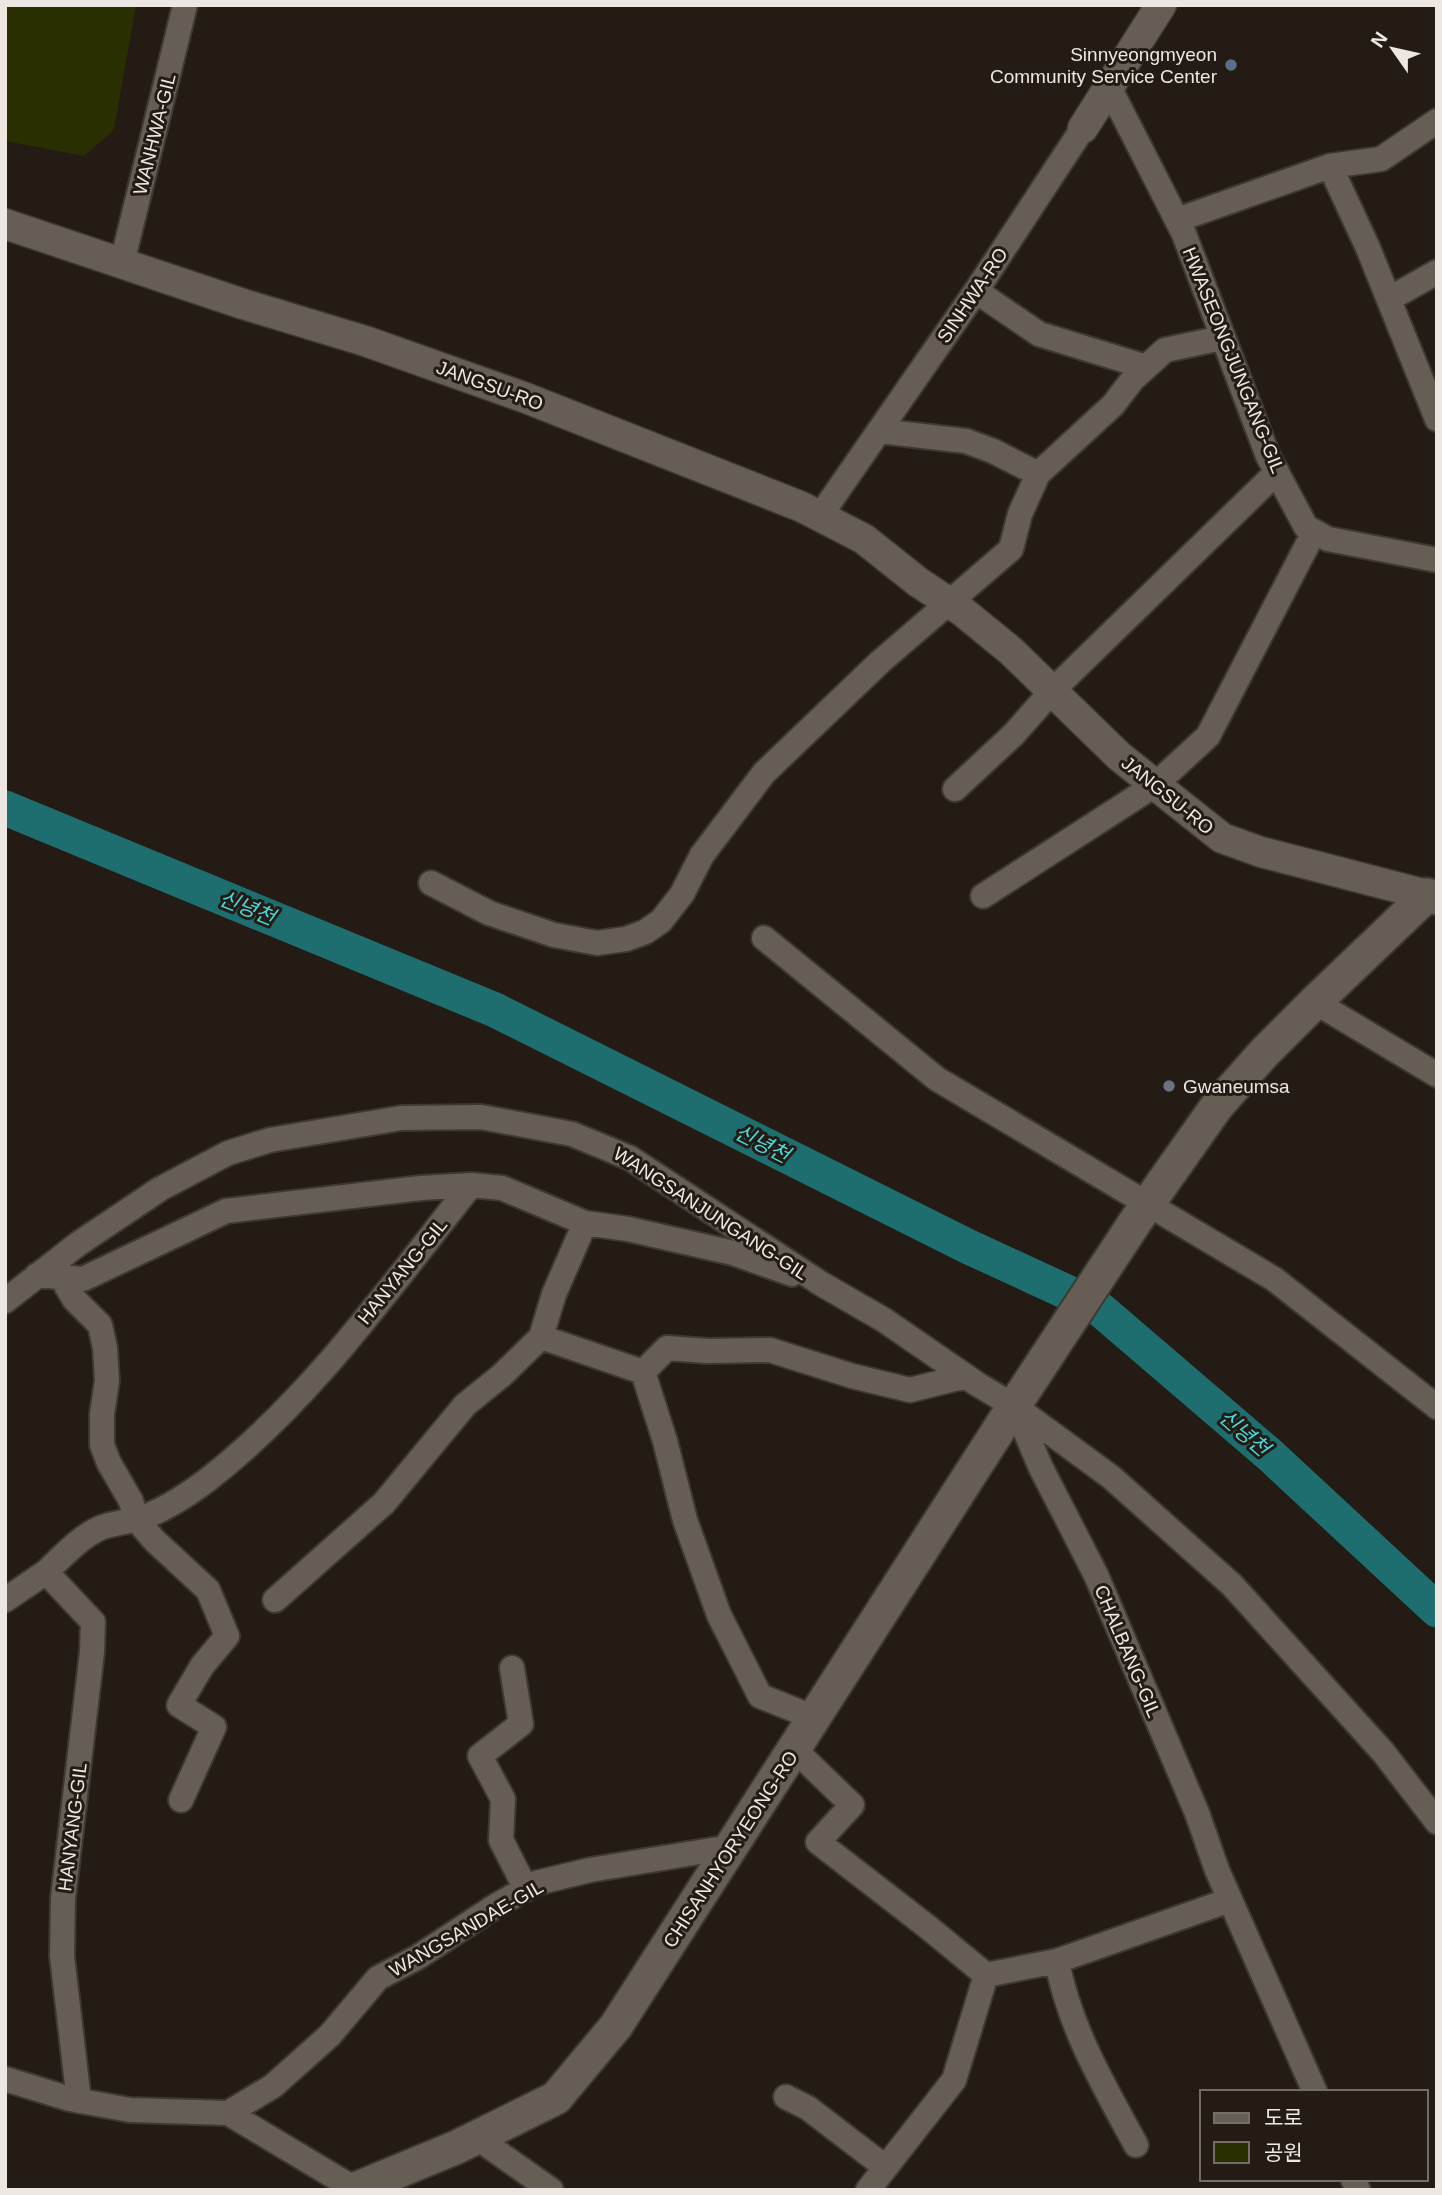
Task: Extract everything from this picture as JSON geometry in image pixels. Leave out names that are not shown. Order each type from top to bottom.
[{"type":"main road","points":[[1141,1213],[1217,1106],[1264,1053],[1315,1002],[1432,896]]},
{"type":"main road","name":"CHISANHYORYEONG-RO","points":[[354,2189],[476,2137],[556,2098],[616,2026],[1141,1213]]},
{"type":"street","name":"WANHWA-GIL","points":[[122,263],[185,5]]},
{"type":"street","points":[[1083,128],[1161,5]]},
{"type":"street","name":"HWASEONGJUNGANG-GIL","points":[[1109,88],[1184,234],[1268,456],[1306,527],[1314,531]]},
{"type":"street","points":[[1177,220],[1330,166],[1381,159],[1437,121]]},
{"type":"street","name":"SINHWA-RO","points":[[820,516],[976,291],[1083,128]]},
{"type":"street","points":[[1330,166],[1389,299],[1437,419]]},
{"type":"street","name":"JANGSU-RO","points":[[5,224],[243,304],[365,341],[526,398],[802,506],[864,539],[1011,651],[1119,756],[1222,838],[1261,852],[1432,896]]},
{"type":"street","points":[[1389,299],[1437,272]]},
{"type":"street","points":[[976,291],[1039,334],[1146,368]]},
{"type":"street","points":[[431,883],[489,913],[554,934],[597,943],[626,939],[645,932],[661,921],[682,894],[702,855],[764,773],[880,662],[1011,549],[1020,514],[1038,474],[1113,405],[1133,379],[1165,350],[1222,338]]},
{"type":"street","points":[[879,431],[966,441],[993,450],[1038,474]]},
{"type":"street","points":[[955,789],[1014,734],[1052,691],[1277,472]]},
{"type":"street","points":[[983,896],[1155,785],[1208,736],[1314,531],[1328,539],[1437,560]]},
{"type":"street","points":[[764,938],[937,1079],[1141,1213],[1274,1279],[1437,1406]]},
{"type":"street","points":[[1315,1002],[1437,1075]]},
{"type":"street","name":"WANGSANJUNGANG-GIL","points":[[5,1301],[49,1276],[78,1244],[160,1189],[228,1153],[270,1140],[401,1118],[481,1116],[572,1134],[608,1147],[630,1158],[820,1283],[884,1320],[1014,1406],[1111,1477],[1232,1585],[1383,1752],[1437,1822]]},
{"type":"street","points":[[49,1276],[83,1279],[226,1212],[421,1188],[471,1185],[502,1188],[585,1223],[628,1229],[733,1253],[764,1266],[820,1283]]},
{"type":"street","name":"HANYANG-GIL","points":[[5,1600],[47,1572],[69,1550],[100,1528],[136,1519],[183,1499],[225,1467],[273,1422],[381,1300],[471,1185]]},
{"type":"street","points":[[275,1600],[384,1503],[465,1405],[502,1375],[541,1337],[554,1294],[585,1223]]},
{"type":"street","points":[[49,1276],[100,1325],[105,1348],[107,1381],[102,1414],[102,1445],[131,1501],[136,1519],[155,1541],[208,1590],[227,1636],[202,1666],[179,1705],[214,1727],[181,1800]]},
{"type":"street","points":[[541,1337],[643,1372]]},
{"type":"street","points":[[643,1372],[667,1348],[708,1352],[770,1350],[852,1376],[910,1390],[966,1376]]},
{"type":"street","points":[[643,1372],[665,1441],[685,1520],[719,1615],[760,1696],[815,1718]]},
{"type":"street","name":"CHALBANG-GIL","points":[[1014,1406],[1041,1468],[1096,1575],[1197,1813],[1230,1900],[1314,2090]]},
{"type":"street","name":"HANYANG-GIL","points":[[47,1572],[93,1622],[92,1652],[63,1898],[62,1956],[79,2101]]},
{"type":"street","points":[[512,1668],[521,1724],[480,1756],[503,1799],[501,1840],[526,1889]]},
{"type":"street","points":[[795,1750],[852,1805],[818,1842],[986,1975]]},
{"type":"street","name":"WANGSANDAE-GIL","points":[[228,2113],[273,2086],[320,2044],[378,1978],[536,1883],[590,1870],[730,1847]]},
{"type":"street","points":[[986,1975],[1057,1961],[1230,1900]]},
{"type":"street","points":[[1057,1961],[1063,1993],[1077,2029],[1136,2145]]},
{"type":"street","points":[[868,2190],[954,2080],[986,1975]]},
{"type":"street","points":[[5,2079],[79,2101],[130,2110],[228,2113],[354,2189]]},
{"type":"street","points":[[786,2097],[807,2108],[885,2167]]},
{"type":"street","points":[[476,2137],[551,2190]]},
{"type":"green space","points":[[5,5],[136,5],[114,130],[84,156],[5,141]]},
{"type":"waterway","name":"신녕천","points":[[5,808],[495,1010],[969,1247],[1095,1305],[1270,1455],[1437,1610]]},
{"type":"place","name":"Sinnyeongmyeon Community Service Center","points":[[1231,65]]},
{"type":"place","name":"Gwaneumsa","points":[[1169,1086]]}]
